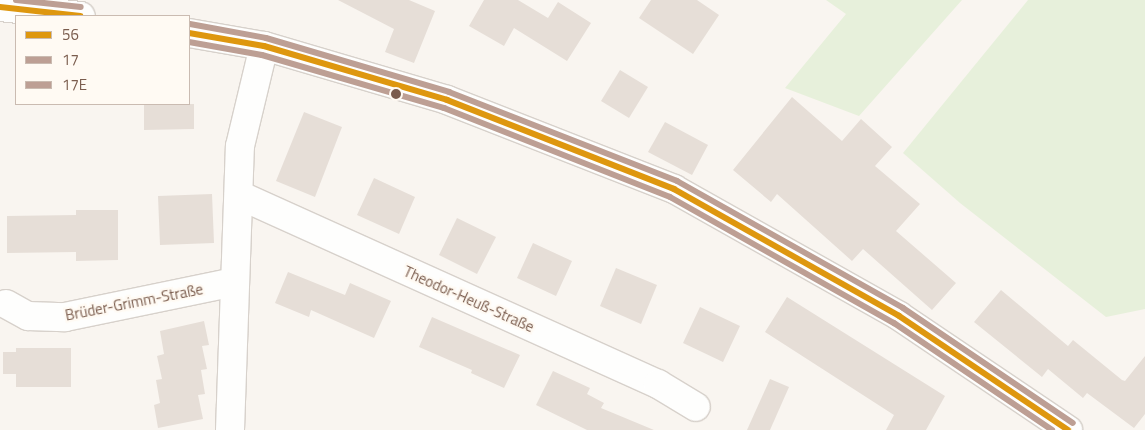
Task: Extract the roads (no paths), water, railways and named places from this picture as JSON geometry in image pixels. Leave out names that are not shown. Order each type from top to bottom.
[{"type":"street","points":[[0,8],[70,15]]},
{"type":"street","points":[[190,33],[264,46],[447,100],[674,189],[899,316],[1068,430]]},
{"type":"street","points":[[230,430],[240,146],[264,46]]},
{"type":"street","name":"Theodor-Heuß-Straße","points":[[239,195],[658,384],[696,407]]},
{"type":"street","name":"Brüder-Grimm-Straße","points":[[6,304],[28,316],[65,317],[234,282]]}]
